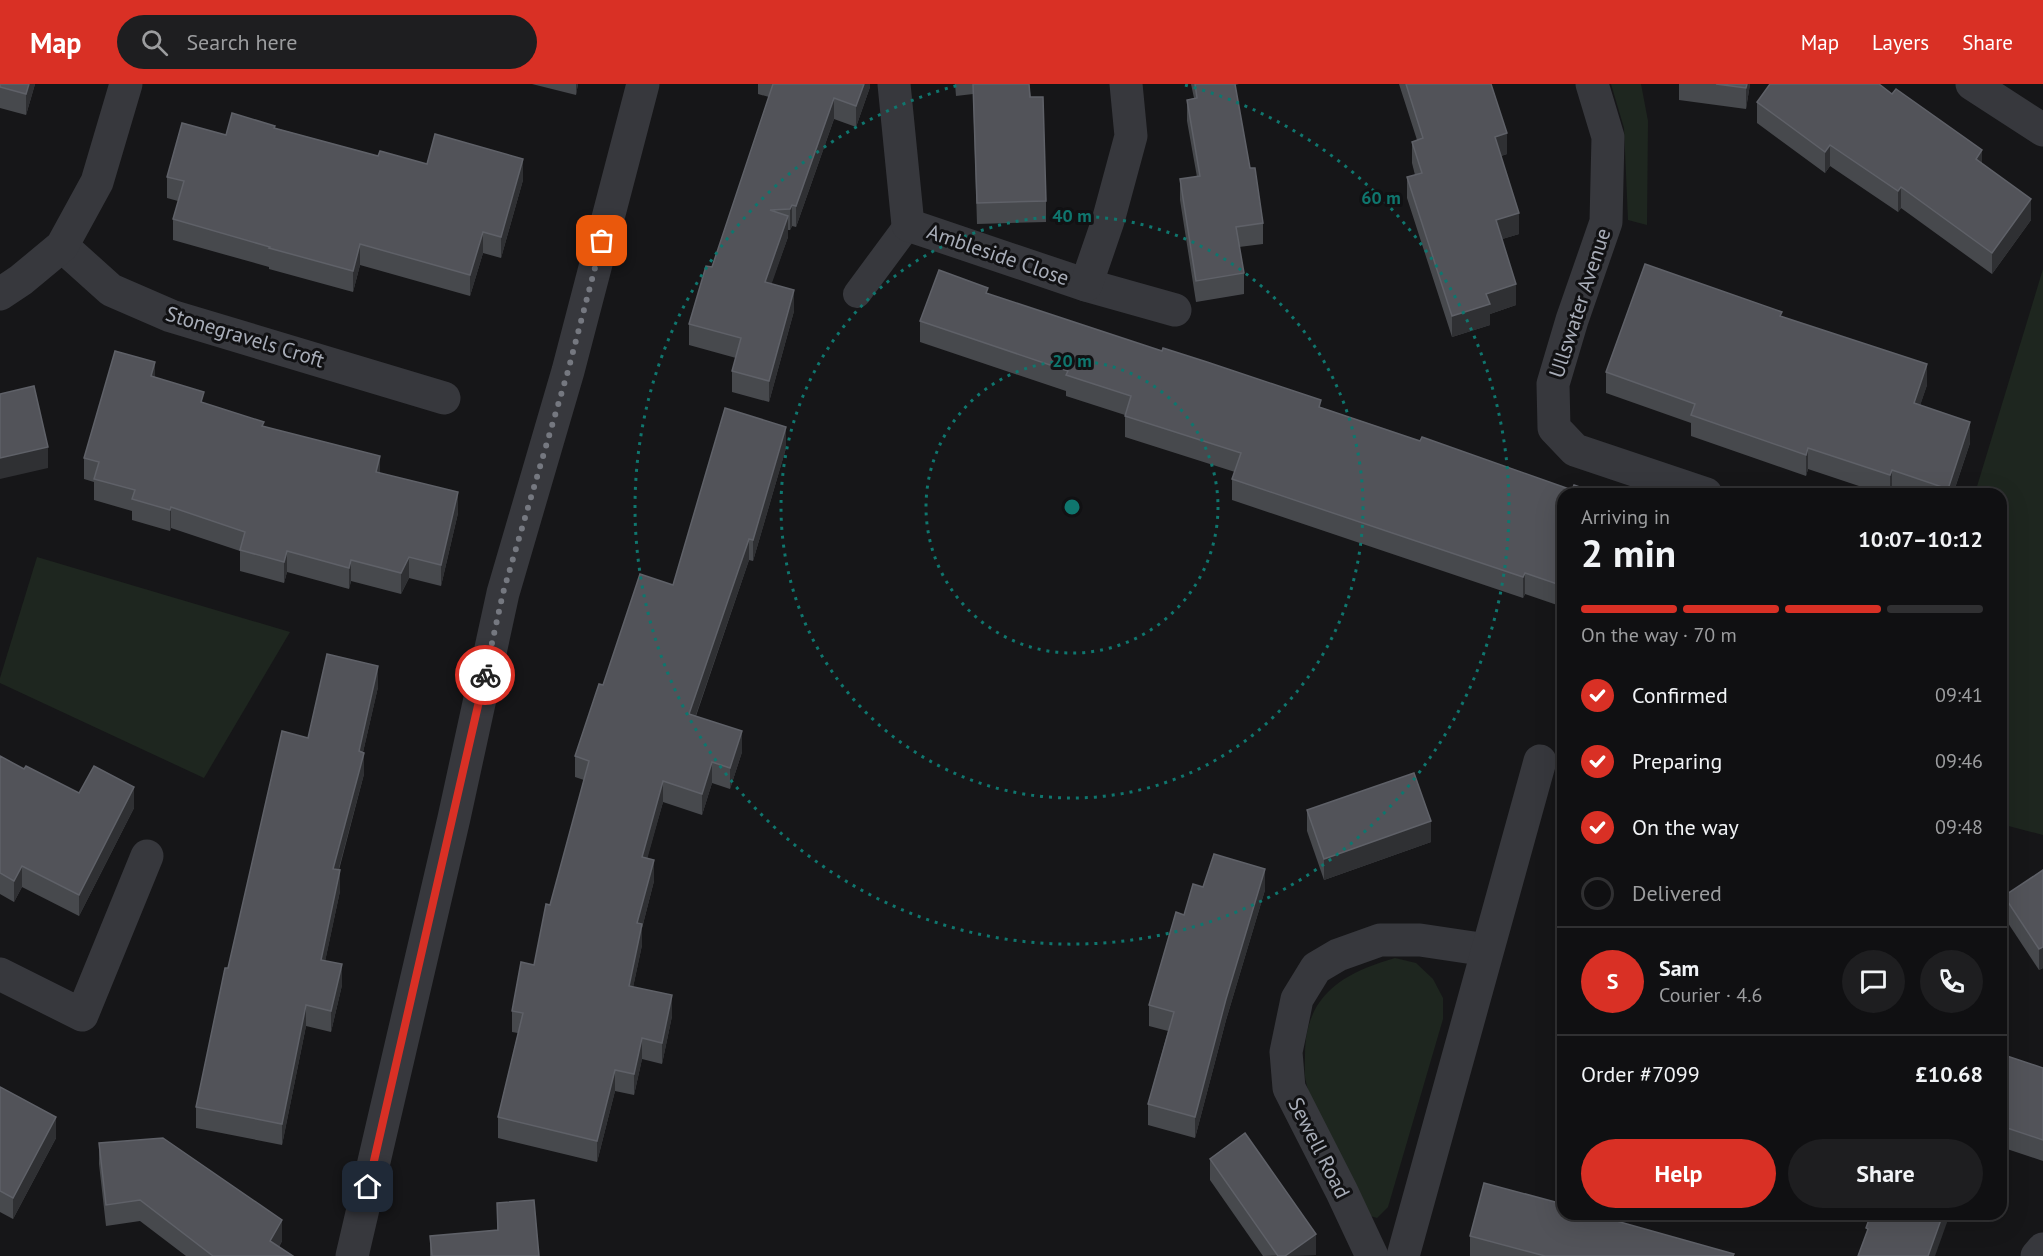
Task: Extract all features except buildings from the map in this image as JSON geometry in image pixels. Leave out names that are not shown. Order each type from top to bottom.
[{"type":"street","points":[[0,294],[62,246],[97,182],[126,84]]},
{"type":"street","points":[[352,1256],[454,818],[503,593],[568,371],[643,84]]},
{"type":"street","name":"Ambleside Close","points":[[894,84],[908,225],[1086,285],[1175,310]]},
{"type":"street","name":"Ambleside Close","points":[[1086,285],[1108,220],[1131,136],[1126,84]]},
{"type":"street","name":"Ullswater Avenue","points":[[1592,84],[1608,137],[1606,222],[1572,320],[1553,384],[1554,428],[1575,450],[1688,488]]},
{"type":"street","points":[[1972,84],[2043,130]]},
{"type":"street","name":"Stonegravels Croft","points":[[62,246],[111,290],[171,316],[444,398]]},
{"type":"street","points":[[1403,1256],[1540,761]]},
{"type":"street","points":[[0,974],[82,1015],[147,856]]},
{"type":"street","name":"Sewell Road","points":[[1372,1256],[1342,1192],[1288,1089],[1286,1052],[1297,999],[1316,968],[1338,955],[1380,940],[1420,940],[1487,950]]},
{"type":"street","points":[[2037,1256],[2043,1249]]},
{"type":"lane","points":[[857,294],[908,225]]},
{"type":"shaded area","points":[[1611,84],[1641,84],[1648,121],[1647,225],[1628,220],[1624,128]]},
{"type":"shaded area","points":[[2043,269],[2043,835],[2007,826],[2007,488],[1977,488]]},
{"type":"shaded area","points":[[37,557],[290,632],[204,778],[0,683]]},
{"type":"shaded area","points":[[1395,958],[1416,963],[1433,979],[1443,998],[1443,1019],[1388,1207],[1377,1218],[1367,1215],[1324,1133],[1306,1082],[1305,1055],[1307,1034],[1312,1017],[1330,990],[1359,971]]},
{"type":"way so far","points":[[485,675],[503,593],[568,371],[602,241]]},
{"type":"route","points":[[368,1187],[485,675]]}]
